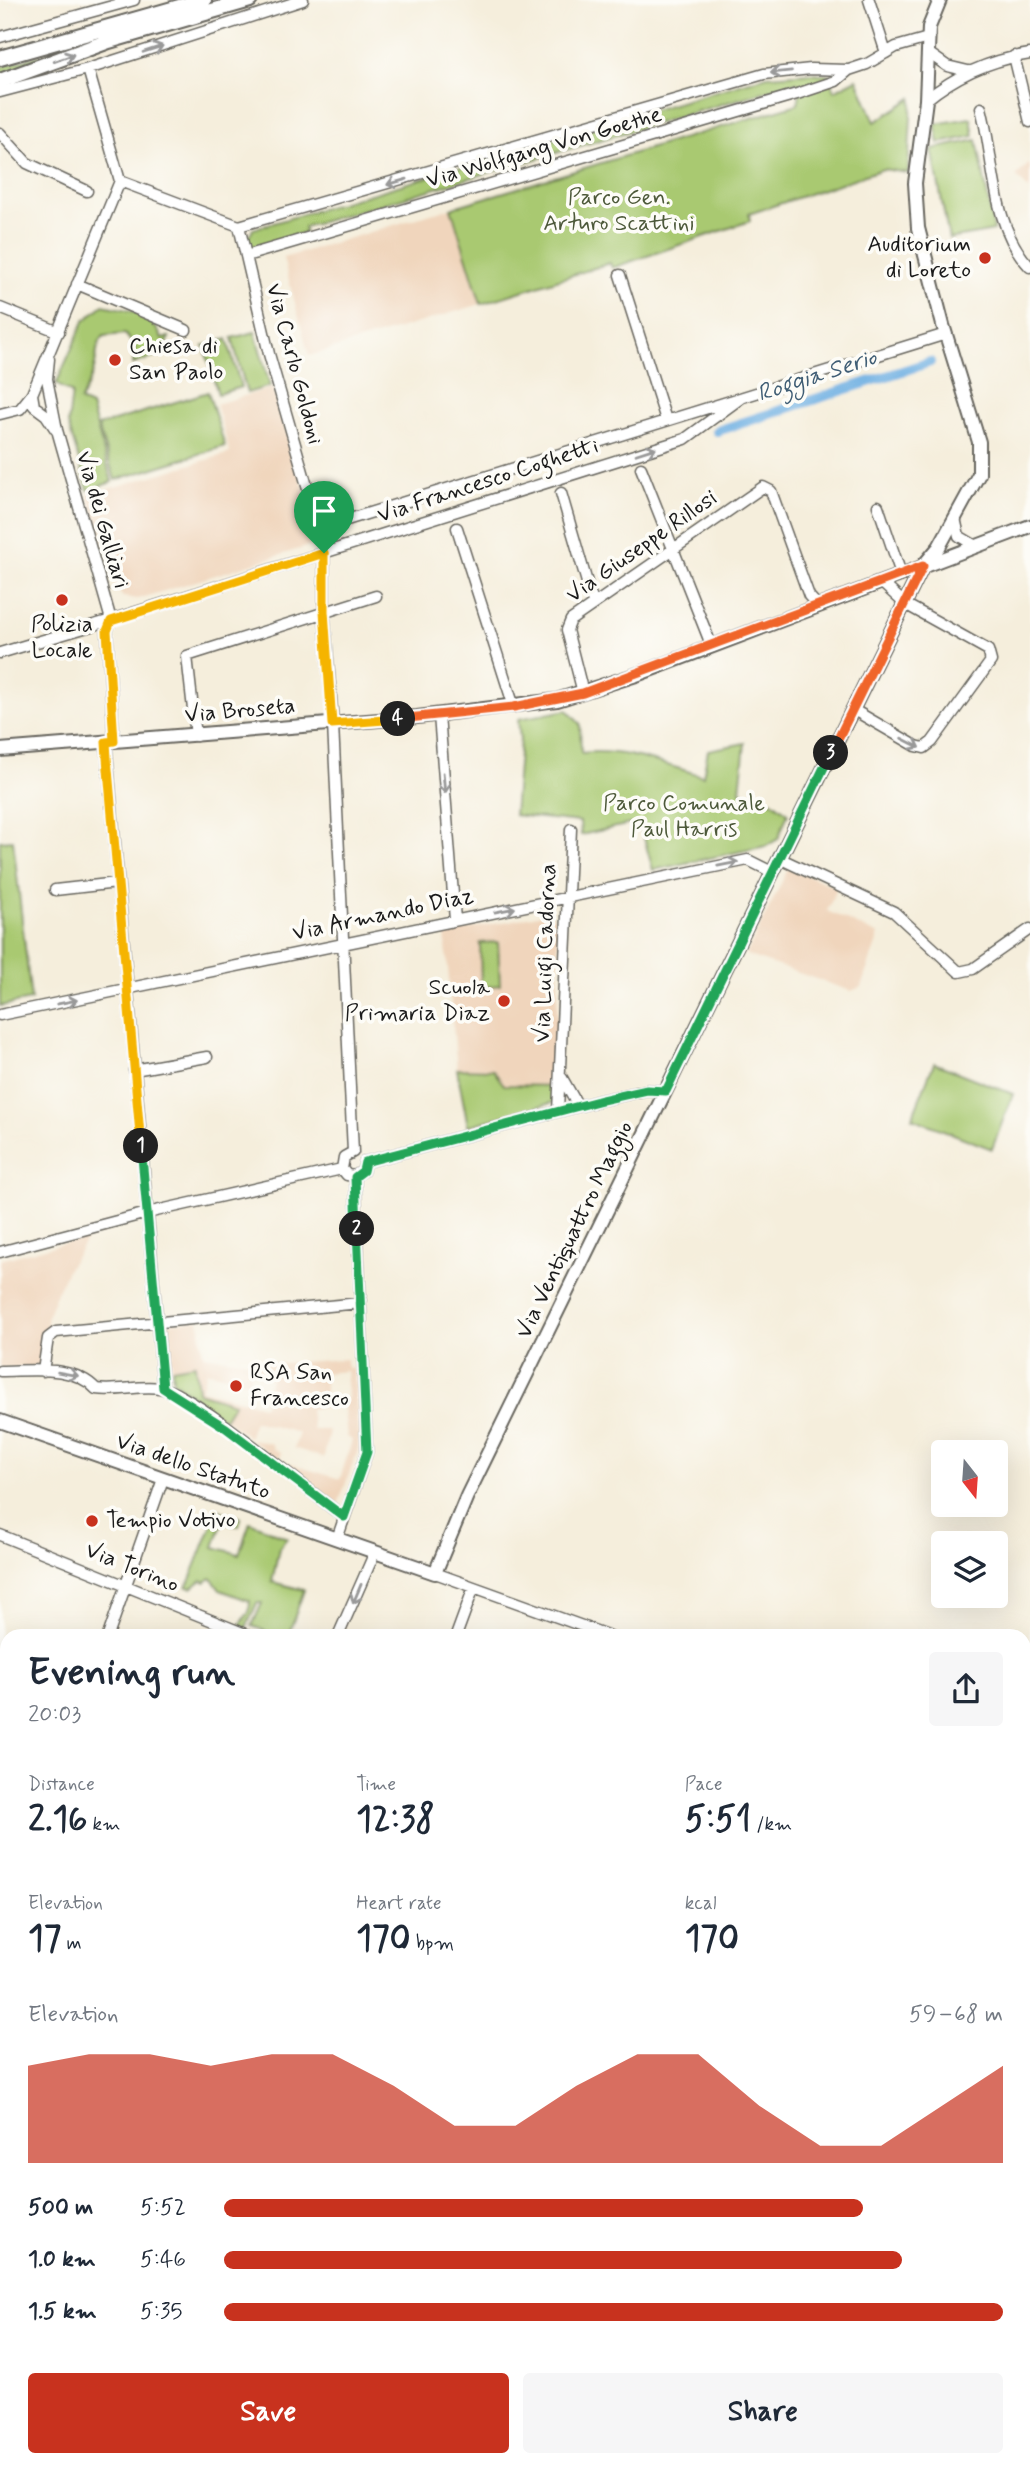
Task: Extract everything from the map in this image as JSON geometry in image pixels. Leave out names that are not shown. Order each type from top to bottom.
[{"type":"main road","points":[[0,58],[204,0]]},
{"type":"main road","points":[[0,81],[109,41],[250,0]]},
{"type":"street","points":[[0,37],[134,0]]},
{"type":"street","points":[[0,92],[88,69],[303,0]]},
{"type":"street","points":[[869,0],[886,53]]},
{"type":"street","name":"Via Ventiquattro Maggio","points":[[435,1573],[467,1496],[852,709],[923,566],[956,518],[979,474],[979,442],[922,246],[916,205],[920,132],[926,100],[928,45],[940,0]]},
{"type":"street","points":[[928,45],[947,66],[961,71],[972,70]]},
{"type":"street","name":"Via Wolfgang Von Goethe","points":[[239,226],[764,74],[811,69],[849,70],[886,53],[928,45]]},
{"type":"street","points":[[926,100],[953,79],[972,70],[1014,56],[1030,54]]},
{"type":"street","points":[[1014,56],[1030,122]]},
{"type":"street","points":[[0,414],[20,409],[32,394],[49,359],[120,181],[88,69]]},
{"type":"street","name":"Via Wolfgang Von Goethe","points":[[246,256],[797,94],[836,81],[849,70]]},
{"type":"street","points":[[981,108],[1004,227],[1016,253],[1030,267]]},
{"type":"street","points":[[0,133],[27,163],[87,191]]},
{"type":"street","points":[[120,181],[239,226]]},
{"type":"street","name":"Via Carlo Goldoni","points":[[239,226],[273,369],[321,528],[353,1152]]},
{"type":"street","points":[[620,275],[666,420]]},
{"type":"street","points":[[77,284],[186,330]]},
{"type":"street","points":[[0,308],[59,332]]},
{"type":"street","name":"Via Francesco Coghetti","points":[[321,528],[946,334]]},
{"type":"street","name":"Via dei Galliari","points":[[49,359],[47,379],[57,430],[111,621],[107,631],[117,883],[163,1388]]},
{"type":"street","points":[[32,394],[43,388],[52,399],[39,410]]},
{"type":"street","name":"Via dei Galliari","points":[[32,394],[32,404],[57,430]]},
{"type":"street","name":"Via Francesco Coghetti","points":[[0,653],[111,621],[685,439],[741,398]]},
{"type":"street","points":[[695,412],[703,426]]},
{"type":"street","points":[[641,468],[675,548],[712,647]]},
{"type":"street","name":"Via Giuseppe Rillosi","points":[[583,693],[567,626],[593,603],[763,487],[771,491],[809,596],[818,606]]},
{"type":"street","points":[[561,493],[593,603]]},
{"type":"street","points":[[878,506],[901,575]]},
{"type":"street","points":[[956,518],[959,536],[976,547]]},
{"type":"street","name":"Via Broseta","points":[[0,750],[439,715],[514,707],[583,693],[1030,526]]},
{"type":"street","points":[[457,528],[514,707]]},
{"type":"street","points":[[852,709],[916,747],[924,748],[932,742],[990,661],[988,650],[905,604],[881,582]]},
{"type":"street","points":[[195,736],[187,656],[376,596]]},
{"type":"street","points":[[439,715],[455,920]]},
{"type":"street","name":"Via Luigi Cadorna","points":[[558,1111],[562,1077],[571,829]]},
{"type":"street","points":[[779,858],[894,912],[959,972],[973,969],[1030,929]]},
{"type":"street","name":"Via Armando Diaz","points":[[0,1016],[748,860],[772,872]]},
{"type":"street","points":[[55,890],[117,883]]},
{"type":"street","points":[[134,1070],[207,1057]]},
{"type":"street","points":[[562,1077],[578,1106]]},
{"type":"street","points":[[365,1162],[578,1106],[647,1090],[666,1091]]},
{"type":"street","points":[[353,1152],[361,1155],[365,1162],[363,1171],[355,1177],[347,1175],[342,1169],[344,1157],[353,1152]]},
{"type":"street","points":[[0,1252],[147,1213],[342,1169]]},
{"type":"street","points":[[337,1539],[367,1452],[355,1177]]},
{"type":"street","points":[[43,1371],[48,1338],[56,1332],[360,1303]]},
{"type":"street","points":[[0,1371],[74,1374],[88,1380],[96,1389],[163,1388],[226,1428],[344,1517]]},
{"type":"street","name":"Via dello Statuto","points":[[0,1421],[591,1629]]},
{"type":"street","points":[[111,1629],[163,1479]]},
{"type":"street","name":"Via Torino","points":[[0,1535],[224,1629]]},
{"type":"street","points":[[341,1629],[375,1552]]},
{"type":"street","points":[[459,1629],[474,1587]]},
{"type":"shaded area","points":[[1030,163],[1030,191],[1016,176]]},
{"type":"shaded area","points":[[451,208],[481,304],[309,356],[283,258]]},
{"type":"shaded area","points":[[273,388],[319,538],[316,544],[138,599],[123,597],[116,588],[110,568],[116,562],[110,541],[103,543],[88,495],[230,453],[216,404]]},
{"type":"shaded area","points":[[789,867],[837,888],[827,911],[879,935],[861,987],[851,991],[746,955]]},
{"type":"shaded area","name":"Scuola Primaria Diaz","points":[[547,913],[555,918],[558,925],[557,1086],[504,1085],[493,1070],[457,1069],[445,934]]},
{"type":"shaded area","points":[[88,1237],[67,1270],[48,1314],[41,1367],[0,1367],[0,1260]]},
{"type":"shaded area","points":[[199,1320],[203,1355],[268,1364],[347,1359],[347,1368],[354,1368],[359,1447],[337,1507],[250,1439],[272,1444],[273,1449],[281,1452],[280,1461],[340,1479],[352,1440],[347,1437],[343,1398],[348,1399],[346,1371],[325,1373],[325,1407],[310,1409],[313,1430],[329,1430],[324,1458],[294,1448],[299,1433],[254,1421],[248,1437],[209,1406],[178,1388],[173,1381],[167,1323]],"holes":[[[206,1371],[248,1382],[251,1373],[271,1378],[264,1406],[201,1390]]]},
{"type":"green space","points":[[227,0],[0,78],[0,67]]},
{"type":"green space","name":"Parco Gen. Arturo Scattini","points":[[812,73],[829,75],[834,91],[857,79],[875,122],[912,98],[908,173],[883,169],[749,214],[750,221],[612,268],[610,263],[481,304],[451,208],[798,104],[801,88],[797,82],[304,227],[305,233],[249,248],[247,239],[253,229],[767,76]]},
{"type":"green space","points":[[971,118],[974,136],[939,143],[935,124]]},
{"type":"green space","points":[[977,140],[994,231],[949,239],[932,149]]},
{"type":"green space","points":[[103,305],[138,313],[152,322],[162,339],[169,337],[165,354],[133,364],[135,347],[125,334],[104,336],[99,344],[93,373],[80,401],[91,406],[112,482],[88,490],[68,424],[72,393],[56,384],[84,321]]},
{"type":"green space","points":[[255,332],[270,386],[247,393],[232,338]]},
{"type":"green space","points":[[227,339],[241,387],[218,394],[204,346]]},
{"type":"green space","points":[[208,392],[225,446],[115,480],[98,426]]},
{"type":"green space","name":"Parco Comunale Paul Harris","points":[[567,710],[580,724],[581,753],[628,755],[703,776],[708,750],[745,743],[740,791],[772,801],[788,813],[778,839],[766,846],[653,870],[641,827],[630,824],[581,835],[580,822],[514,815],[520,740],[518,719]]},
{"type":"green space","points":[[13,840],[31,1000],[0,1006],[0,841]]},
{"type":"green space","points":[[498,942],[500,985],[481,988],[480,943]]},
{"type":"green space","points":[[934,1063],[1013,1094],[992,1149],[912,1118]]},
{"type":"green space","points":[[457,1069],[493,1070],[504,1085],[557,1086],[555,1102],[468,1126]]},
{"type":"green space","points":[[195,1364],[198,1392],[234,1403],[224,1419],[173,1381],[172,1368]]},
{"type":"green space","points":[[218,1510],[241,1518],[239,1526],[223,1521],[214,1547],[239,1554],[250,1522],[287,1538],[279,1548],[272,1582],[304,1590],[290,1629],[260,1629],[252,1626],[262,1603],[257,1603],[246,1628],[240,1625],[249,1611],[250,1601],[220,1590],[211,1578],[205,1582],[202,1580],[192,1588],[187,1587]]},
{"type":"waterway","name":"Roggia Serio","points":[[717,431],[930,362]]},
{"type":"place","name":"Auditorium di Loreto","points":[[985,258]]},
{"type":"place","name":"Chiesa di San Paolo","points":[[115,360]]},
{"type":"place","name":"Polizia Locale","points":[[62,600]]},
{"type":"place","name":"Scuola Primaria Diaz","points":[[504,1001]]},
{"type":"place","name":"RSA San Francesco","points":[[236,1386]]},
{"type":"place","name":"Tempio Votivo","points":[[92,1521]]},
{"type":"route","points":[[324,553],[322,571],[332,724],[417,718],[557,700],[639,674],[923,566],[666,1091],[647,1090],[602,1100],[365,1162],[363,1171],[355,1177],[367,1452],[344,1517],[226,1428],[163,1388],[106,742],[114,741],[107,631],[111,621],[324,553]]}]
